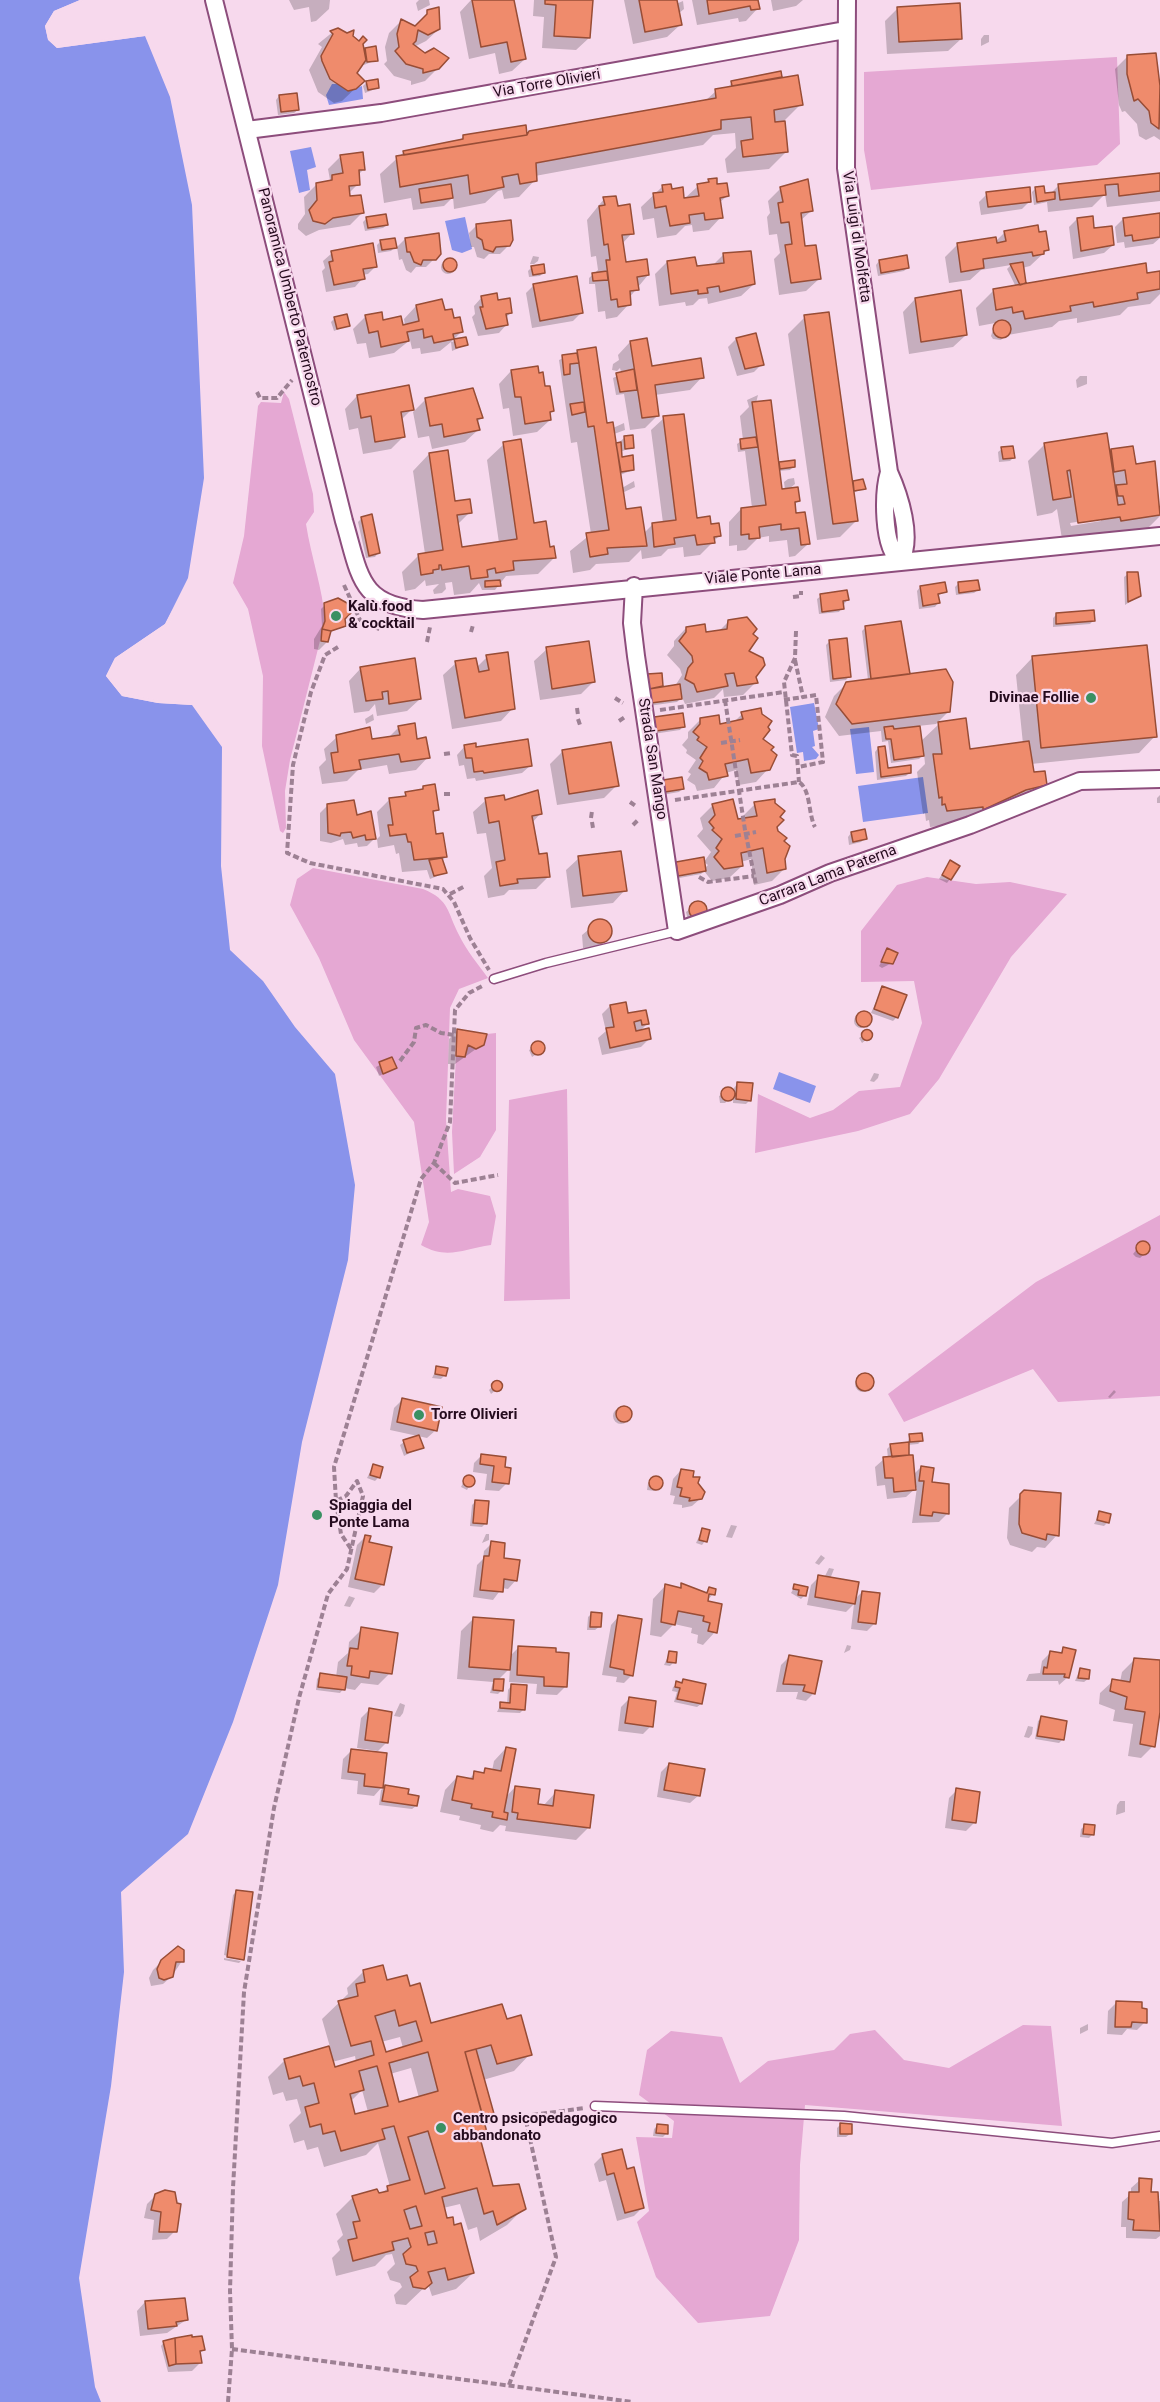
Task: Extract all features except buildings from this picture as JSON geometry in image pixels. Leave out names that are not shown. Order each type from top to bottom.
[{"type":"street","name":"Panoramica Umberto Paternostro","points":[[214,0],[344,521],[358,567],[370,592]]},
{"type":"street","name":"Via Luigi di Molfetta","points":[[847,0],[845,30],[846,168],[889,472],[885,489],[887,527],[891,550],[900,561]]},
{"type":"street","name":"Via Torre Olivieri","points":[[247,130],[381,113],[845,30]]},
{"type":"street","name":"Viale Ponte Lama","points":[[370,592],[379,600],[390,605],[423,610],[634,586],[1160,536]]},
{"type":"street","name":"Strada San Mango","points":[[634,586],[632,623],[636,656],[677,930]]},
{"type":"street","name":"Carrara Lama Paterna","points":[[677,930],[780,895],[830,873],[970,825],[1080,781],[1160,779]]},
{"type":"lane","name":"Carrara Lama Paterna","points":[[494,979],[546,963],[677,930]]},
{"type":"lane","points":[[595,2106],[844,2116],[1112,2143],[1160,2136]]},
{"type":"path","points":[[257,392],[260,398],[277,398],[293,380]]},
{"type":"path","points":[[793,597],[801,596],[801,591]]},
{"type":"path","points":[[360,620],[381,630]]},
{"type":"path","points":[[427,642],[430,627]]},
{"type":"path","points":[[796,631],[795,658],[803,697]]},
{"type":"path","points":[[338,647],[325,655],[311,693],[293,765],[287,853],[310,863],[443,890],[450,894],[470,938],[494,979],[469,993],[460,1001],[455,1010],[450,1122],[434,1163],[421,1179],[334,1467],[341,1534],[351,1549]]},
{"type":"path","points":[[795,658],[784,682],[784,700],[792,755],[797,756],[799,782],[807,792],[810,817],[815,827]]},
{"type":"path","points":[[656,714],[656,711],[784,692]]},
{"type":"path","points":[[784,700],[816,695],[822,762],[798,767]]},
{"type":"path","points":[[615,698],[623,703]]},
{"type":"path","points":[[725,700],[757,888]]},
{"type":"path","points":[[577,708],[580,725]]},
{"type":"path","points":[[619,721],[625,717]]},
{"type":"path","points":[[721,743],[740,740]]},
{"type":"path","points":[[444,754],[452,753]]},
{"type":"path","points":[[669,801],[799,782]]},
{"type":"path","points":[[444,794],[450,794]]},
{"type":"path","points":[[630,802],[637,807]]},
{"type":"path","points":[[592,811],[593,828]]},
{"type":"path","points":[[633,825],[638,820]]},
{"type":"path","points":[[735,836],[756,832]]},
{"type":"path","points":[[699,877],[708,882],[754,876]]},
{"type":"path","points":[[450,894],[465,886]]},
{"type":"path","points":[[400,1061],[414,1042],[416,1028],[426,1024],[441,1033],[454,1035]]},
{"type":"path","points":[[434,1163],[454,1183],[498,1175]]},
{"type":"path","points":[[228,2402],[232,2349],[230,2291],[233,2188],[244,1992],[274,1808],[299,1698],[328,1594],[347,1569],[363,1496],[357,1481],[346,1497],[336,1501]]},
{"type":"path","points":[[509,2385],[556,2257],[525,2116],[595,2106]]},
{"type":"path","points":[[232,2349],[633,2402]]},
{"type":"shaded area","points":[[1117,57],[1120,144],[1097,165],[871,190],[864,150],[864,72]]},
{"type":"shaded area","points":[[284,392],[289,399],[313,494],[314,512],[306,524],[325,621],[290,760],[285,791],[286,828],[283,833],[280,831],[262,746],[263,676],[248,609],[233,583],[244,536],[258,406],[261,402],[281,403]]},
{"type":"shaded area","points":[[313,868],[423,889],[432,893],[447,907],[462,941],[488,978],[459,989],[450,1008],[446,1120],[451,1192],[458,1189],[490,1196],[496,1216],[491,1245],[447,1253],[421,1245],[429,1222],[414,1122],[354,1040],[319,958],[290,905],[297,879]]},
{"type":"shaded area","points":[[927,877],[976,884],[1010,882],[1067,894],[1011,957],[939,1079],[910,1114],[858,1131],[755,1153],[758,1094],[810,1118],[833,1110],[859,1091],[900,1087],[922,1023],[914,981],[861,982],[861,931],[897,885]]},
{"type":"shaded area","points":[[496,1033],[496,1130],[480,1157],[454,1174],[452,1132],[456,1056],[465,1057],[468,1045],[479,1048],[484,1045],[487,1034]]},
{"type":"shaded area","points":[[567,1089],[570,1299],[504,1301],[509,1100]]},
{"type":"shaded area","points":[[1160,1215],[1160,1396],[1058,1402],[1033,1369],[904,1422],[888,1394],[1036,1282]]},
{"type":"shaded area","points":[[1023,2025],[1051,2026],[1062,2126],[805,2105],[800,2165],[799,2240],[770,2316],[698,2323],[656,2277],[637,2222],[649,2211],[636,2137],[672,2138],[674,2121],[639,2095],[647,2050],[671,2031],[722,2037],[740,2083],[768,2061],[834,2050],[850,2034],[875,2030],[904,2060],[949,2068]]},
{"type":"water","points":[[0,0],[80,0],[54,11],[45,26],[48,40],[57,48],[145,36],[170,97],[192,205],[204,478],[188,578],[165,624],[115,658],[106,676],[122,696],[158,703],[192,705],[222,747],[221,866],[230,950],[263,981],[295,1027],[335,1074],[355,1185],[348,1260],[302,1442],[278,1585],[233,1722],[188,1834],[121,1892],[124,1972],[111,2086],[79,2278],[95,2387],[101,2402],[0,2402]]},
{"type":"water","points":[[332,84],[338,84],[348,91],[362,86],[363,99],[329,105],[326,95]]},
{"type":"water","points":[[311,147],[316,167],[307,170],[310,190],[299,193],[290,151]]},
{"type":"water","points":[[465,217],[472,249],[462,253],[452,250],[445,221]]},
{"type":"water","points":[[814,703],[819,729],[813,731],[815,746],[812,747],[819,755],[816,759],[804,761],[803,752],[797,753],[790,707]]},
{"type":"water","points":[[869,727],[874,772],[856,774],[850,729]]},
{"type":"water","points":[[923,777],[928,813],[863,822],[858,786]]},
{"type":"water","points":[[779,1072],[816,1086],[810,1103],[773,1089]]},
{"type":"pier","points":[[83,0],[81,3],[56,14],[48,26],[51,38],[58,45],[144,34],[145,36],[57,48],[48,39],[45,26],[54,11]]},
{"type":"pier","points":[[172,611],[173,616],[168,626],[118,660],[109,676],[123,693],[158,700],[192,702],[192,705],[158,703],[122,696],[106,676],[115,658],[165,624]]},
{"type":"place","name":"Kalù food & cocktail","points":[[336,616]]},
{"type":"place","name":"Divinae Follie","points":[[1091,698]]},
{"type":"place","name":"Torre Olivieri","points":[[419,1415]]},
{"type":"place","name":"Spiaggia del Ponte Lama","points":[[317,1515]]},
{"type":"place","name":"Centro psicopedagogico abbandonato","points":[[441,2128]]}]
